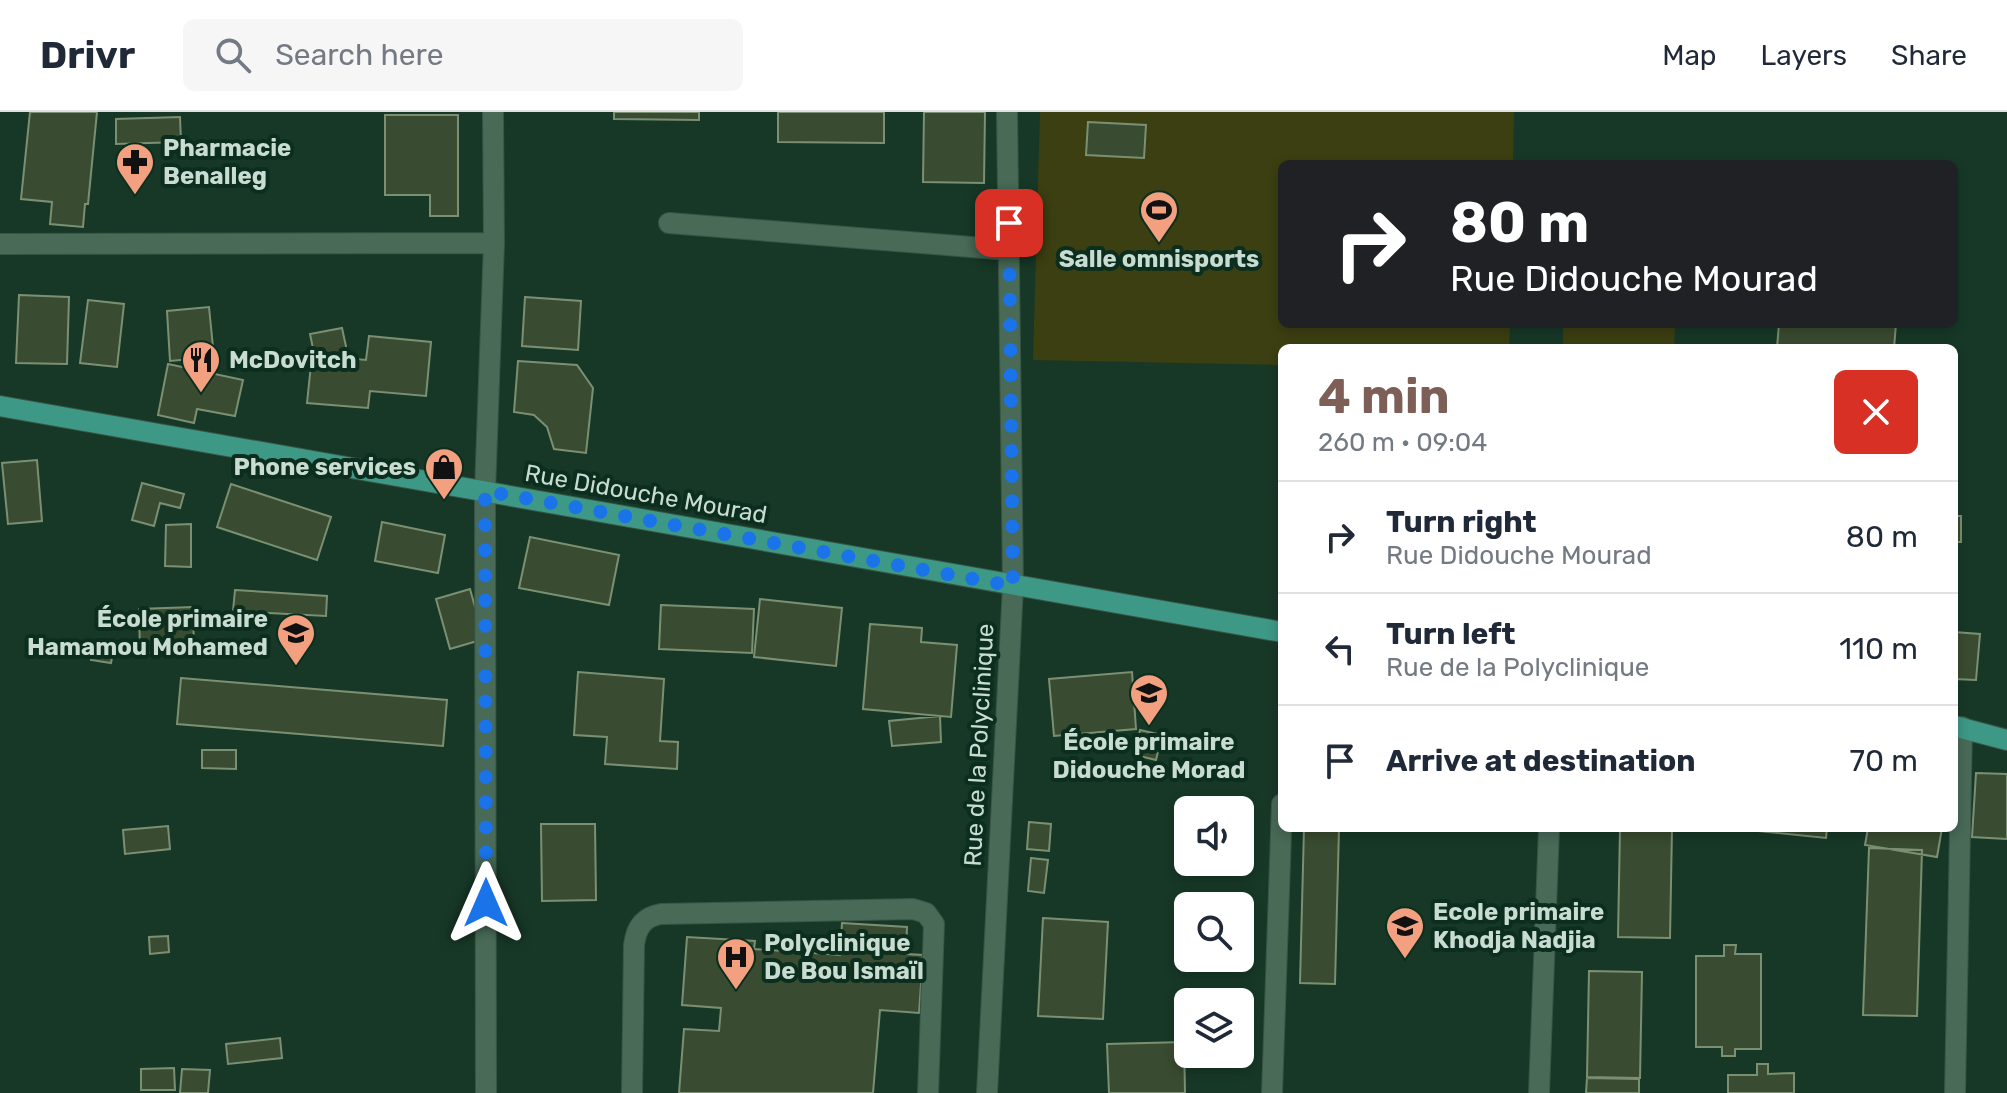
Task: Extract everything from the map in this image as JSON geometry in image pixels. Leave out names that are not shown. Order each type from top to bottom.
[{"type":"main road","name":"Rue Didouche Mourad","points":[[0,406],[1278,631]]},
{"type":"main road","points":[[1958,727],[2007,740]]},
{"type":"street","points":[[486,1093],[485,491],[494,243],[493,112]]},
{"type":"street","name":"Rue de la Polyclinique","points":[[987,1093],[1013,586],[1007,112]]},
{"type":"street","points":[[669,223],[1009,250]]},
{"type":"street","points":[[0,244],[494,243]]},
{"type":"street","points":[[1272,1093],[1281,832]]},
{"type":"street","points":[[1539,1093],[1549,832]]},
{"type":"street","points":[[1955,1093],[1957,832]]},
{"type":"street","points":[[632,1093],[634,945],[636,934],[646,919],[661,914],[913,909],[926,913],[934,924],[928,1093]]},
{"type":"green space","name":"Salle omnisports","points":[[1040,112],[1514,112],[1513,160],[1278,160],[1278,328],[1510,328],[1509,344],[1278,344],[1278,365],[1033,360]]},
{"type":"green space","points":[[1563,328],[1675,328],[1674,344],[1563,344]]},
{"type":"building","points":[[30,112],[97,112],[83,227],[50,224],[52,202],[21,199]]},
{"type":"building","points":[[614,112],[699,112],[699,120],[614,119]]},
{"type":"building","points":[[778,112],[884,112],[884,143],[778,142]]},
{"type":"building","points":[[924,112],[985,112],[984,183],[923,182]]},
{"type":"building","points":[[385,115],[458,115],[458,216],[430,216],[430,195],[385,195]]},
{"type":"building","points":[[180,117],[181,142],[116,144],[116,119]]},
{"type":"building","points":[[1088,122],[1146,125],[1144,158],[1086,155]]},
{"type":"building","points":[[19,295],[69,297],[67,364],[16,363]]},
{"type":"building","points":[[525,297],[581,301],[578,350],[522,346]]},
{"type":"building","points":[[88,300],[124,304],[117,367],[80,363]]},
{"type":"building","points":[[209,307],[214,357],[170,361],[167,311]]},
{"type":"building","points":[[342,328],[347,351],[315,358],[310,334]]},
{"type":"building","points":[[1779,328],[1896,328],[1894,344],[1777,344]]},
{"type":"building","points":[[369,336],[431,342],[426,396],[370,391],[368,408],[307,403],[312,355],[366,360]]},
{"type":"building","points":[[518,361],[577,365],[593,388],[586,453],[554,449],[547,427],[534,415],[514,412]]},
{"type":"building","name":"McDovitch","points":[[168,364],[243,380],[235,416],[197,409],[194,423],[158,415]]},
{"type":"building","points":[[37,460],[42,521],[8,524],[2,463]]},
{"type":"building","points":[[142,483],[184,494],[180,508],[160,503],[154,526],[132,520]]},
{"type":"building","points":[[231,484],[331,517],[317,560],[217,527]]},
{"type":"building","points":[[1958,516],[1961,516],[1961,542],[1958,542]]},
{"type":"building","points":[[382,522],[445,535],[438,573],[375,561]]},
{"type":"building","points":[[191,524],[191,567],[165,566],[166,525]]},
{"type":"building","points":[[530,537],[619,555],[609,605],[519,588]]},
{"type":"building","points":[[470,589],[484,639],[450,649],[436,599]]},
{"type":"building","points":[[235,590],[327,596],[326,616],[233,611]]},
{"type":"building","points":[[760,599],[842,608],[836,666],[754,657]]},
{"type":"building","points":[[661,605],[754,609],[752,653],[659,649]]},
{"type":"building","points":[[193,607],[194,652],[140,653],[139,609]]},
{"type":"building","points":[[870,624],[922,628],[921,642],[957,645],[951,717],[863,709]]},
{"type":"building","points":[[1958,632],[1980,634],[1976,680],[1958,679]]},
{"type":"building","points":[[93,644],[114,647],[111,663],[91,660]]},
{"type":"building","points":[[578,672],[664,679],[660,741],[678,742],[677,769],[605,764],[607,737],[574,735]]},
{"type":"building","points":[[1132,672],[1136,729],[1054,736],[1049,679]]},
{"type":"building","points":[[181,678],[447,700],[443,746],[177,724]]},
{"type":"building","points":[[940,716],[941,742],[892,746],[889,721]]},
{"type":"building","points":[[1140,730],[1162,735],[1156,760],[1135,755]]},
{"type":"building","points":[[202,750],[236,750],[236,769],[202,768]]},
{"type":"building","points":[[1976,773],[2007,774],[2007,839],[1972,837]]},
{"type":"building","points":[[1029,822],[1051,824],[1049,851],[1027,849]]},
{"type":"building","points":[[541,824],[595,824],[596,900],[542,901]]},
{"type":"building","points":[[168,826],[170,849],[125,854],[123,830]]},
{"type":"building","points":[[1304,832],[1339,832],[1335,984],[1300,983]]},
{"type":"building","points":[[1620,832],[1672,832],[1670,938],[1618,937]]},
{"type":"building","points":[[1768,832],[1827,832],[1826,838]]},
{"type":"building","points":[[1867,832],[1941,832],[1937,857],[1865,845]]},
{"type":"building","points":[[1869,848],[1922,850],[1917,1016],[1863,1015]]},
{"type":"building","points":[[1031,858],[1048,860],[1044,893],[1028,891]]},
{"type":"building","points":[[1043,918],[1108,922],[1103,1019],[1038,1016]]},
{"type":"building","points":[[842,923],[907,927],[906,954],[923,955],[919,1013],[880,1010],[873,1093],[679,1093],[684,1029],[719,1031],[721,1008],[682,1005],[687,937],[755,941],[754,949],[840,955]]},
{"type":"building","points":[[168,936],[169,952],[150,954],[149,937]]},
{"type":"building","points":[[1724,945],[1736,945],[1735,954],[1761,954],[1761,1049],[1735,1049],[1735,1056],[1722,1056],[1722,1047],[1696,1047],[1696,956],[1724,956]]},
{"type":"building","points":[[1589,971],[1642,972],[1640,1078],[1587,1077]]},
{"type":"building","points":[[280,1038],[282,1058],[228,1064],[226,1044]]},
{"type":"building","points":[[1174,1042],[1174,1068],[1185,1068],[1185,1093],[1109,1093],[1107,1044]]},
{"type":"building","points":[[1757,1064],[1768,1064],[1768,1074],[1794,1073],[1794,1093],[1728,1093],[1728,1075],[1757,1075]]},
{"type":"building","points":[[174,1068],[175,1090],[141,1090],[141,1069]]},
{"type":"building","points":[[182,1069],[210,1070],[208,1093],[180,1093]]},
{"type":"building","points":[[1587,1078],[1639,1079],[1639,1093],[1586,1093]]},
{"type":"place","name":"Pharmacie Benalleg","points":[[135,196]]},
{"type":"place","name":"Salle omnisports","points":[[1159,244]]},
{"type":"place","name":"McDovitch","points":[[201,394]]},
{"type":"place","name":"Phone services","points":[[444,501]]},
{"type":"place","name":"École primaire Hamamou Mohamed","points":[[296,667]]},
{"type":"place","name":"École primaire Didouche Morad","points":[[1149,727]]},
{"type":"place","name":"Ecole primaire Khodja Nadjia","points":[[1405,960]]},
{"type":"place","name":"Polyclinique De Bou Ismaïl","points":[[736,991]]},
{"type":"route","points":[[486,903],[485,491],[1013,586],[1009,223]]}]
